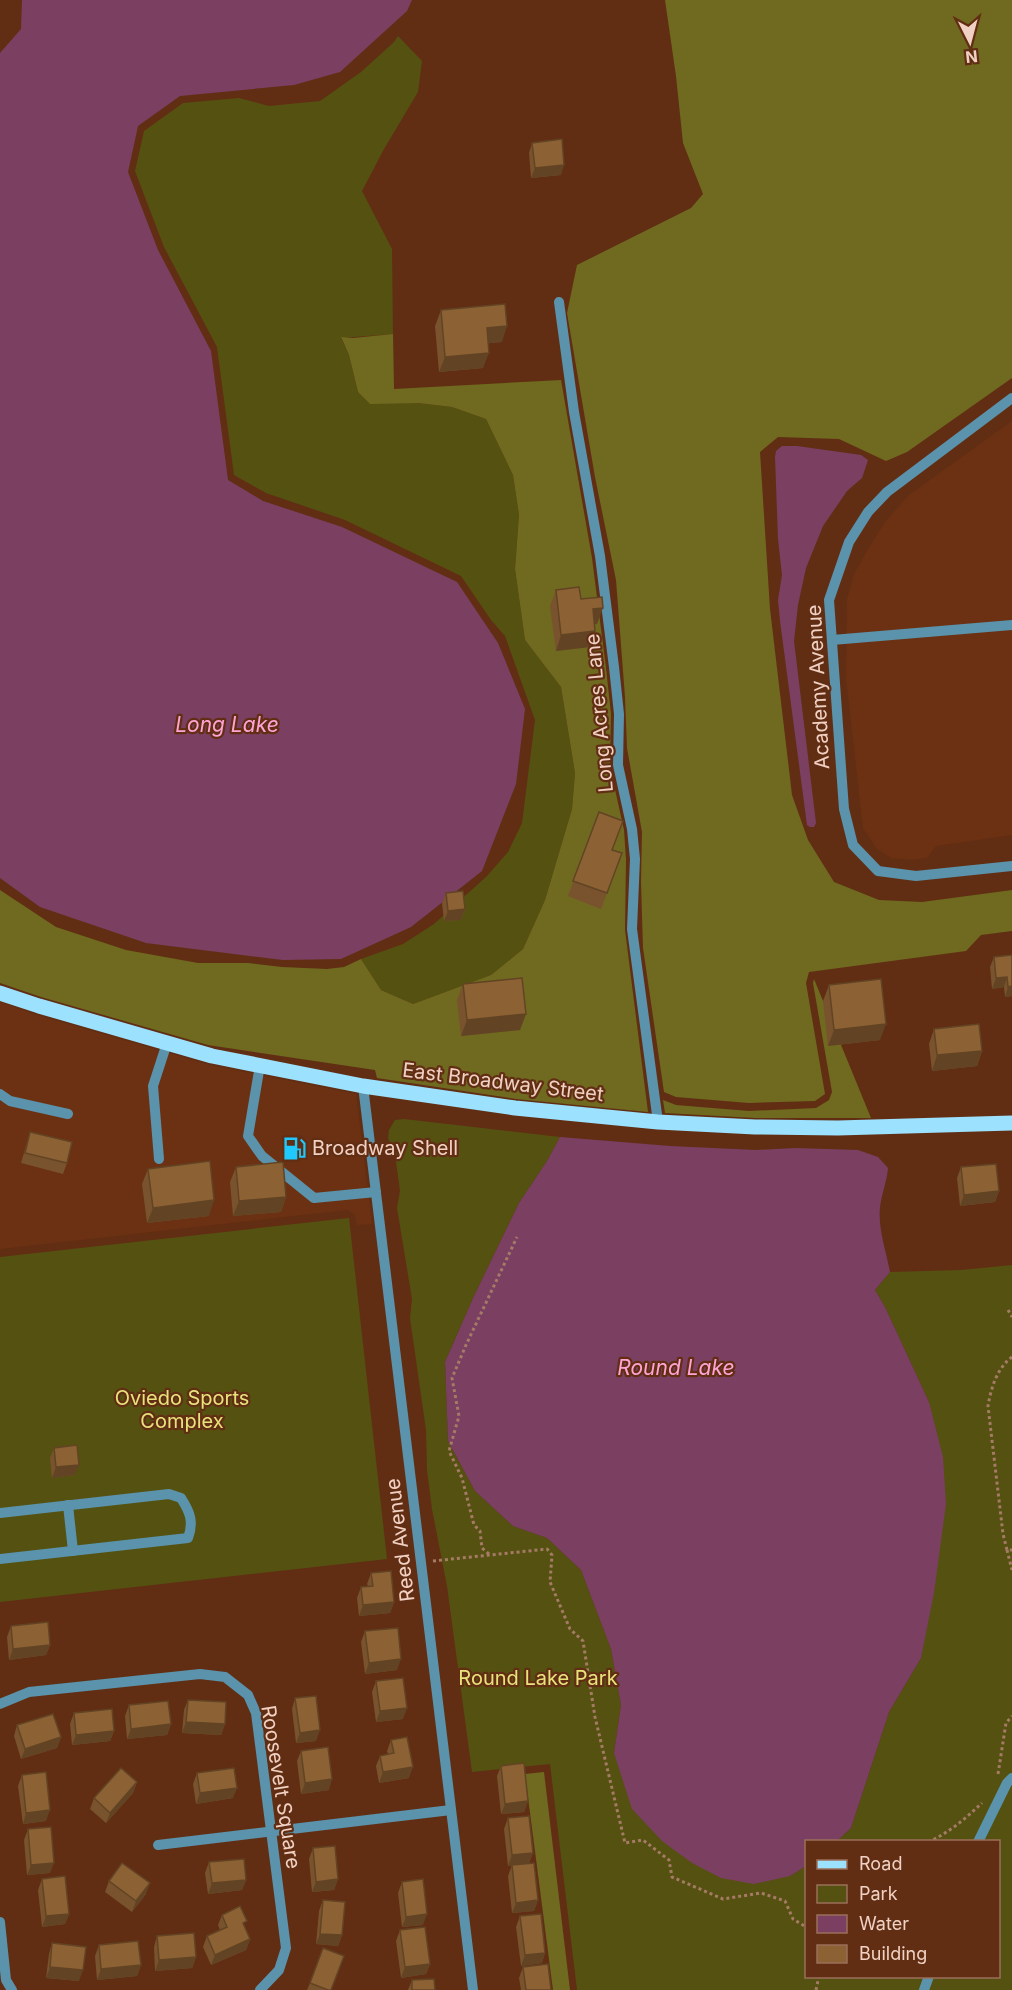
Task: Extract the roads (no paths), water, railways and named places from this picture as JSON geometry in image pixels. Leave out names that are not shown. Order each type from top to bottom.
[{"type":"main road","name":"East Broadway Street","points":[[0,993],[212,1056],[363,1086],[515,1108],[658,1122],[755,1127],[838,1128],[1012,1123]]},
{"type":"street","name":"Long Acres Lane","points":[[559,302],[574,412],[600,556],[614,667],[619,714],[618,765],[632,829],[634,859],[632,929],[658,1122]]},
{"type":"street","name":"Academy Avenue","points":[[1012,398],[887,492],[868,512],[849,542],[829,600],[844,809],[853,845],[878,871],[916,876],[1012,866]]},
{"type":"street","points":[[832,640],[1012,625]]},
{"type":"street","points":[[159,1159],[153,1086],[167,1043]]},
{"type":"street","points":[[260,1065],[248,1136],[262,1156],[314,1198],[376,1192]]},
{"type":"street","name":"Reed Avenue","points":[[363,1086],[473,1990]]},
{"type":"street","points":[[0,1094],[10,1101],[68,1114]]},
{"type":"street","points":[[0,1513],[169,1494],[181,1498],[190,1513],[192,1528],[188,1538],[0,1559]]},
{"type":"street","points":[[68,1505],[73,1551]]},
{"type":"street","name":"Roosevelt Square","points":[[0,1704],[29,1692],[200,1674],[225,1677],[248,1695],[256,1713],[286,1948],[279,1970],[260,1990]]},
{"type":"street","points":[[979,1840],[1007,1783],[1012,1778]]},
{"type":"street","points":[[158,1845],[451,1809]]},
{"type":"street","points":[[0,1922],[6,1980],[12,1990]]},
{"type":"water","name":"Long Lake","points":[[22,0],[412,0],[407,11],[340,72],[294,85],[180,96],[138,126],[128,172],[158,250],[211,351],[228,480],[263,501],[342,527],[457,582],[498,643],[525,709],[516,784],[482,871],[411,927],[341,959],[283,960],[146,943],[40,907],[0,878],[0,53],[21,29]]},
{"type":"water","points":[[782,446],[861,455],[868,460],[862,478],[847,491],[823,526],[806,568],[798,605],[794,641],[816,823],[814,827],[807,825],[778,600],[782,575],[778,539],[775,457],[776,451]]},
{"type":"water","name":"Round Lake","points":[[560,1137],[756,1150],[795,1148],[858,1150],[878,1157],[888,1168],[881,1201],[880,1219],[890,1272],[875,1290],[929,1402],[943,1457],[946,1504],[934,1593],[921,1658],[889,1712],[851,1828],[838,1840],[805,1840],[805,1867],[790,1876],[754,1884],[721,1878],[692,1863],[662,1841],[632,1809],[614,1753],[621,1705],[611,1649],[581,1570],[547,1538],[513,1526],[475,1491],[448,1441],[445,1362],[519,1203]]},
{"type":"place","name":"Broadway Shell","points":[[294,1148]]},
{"type":"park label","name":"Oviedo Sports Complex","points":[[182,1410]]},
{"type":"park label","name":"Round Lake Park","points":[[538,1678]]}]
